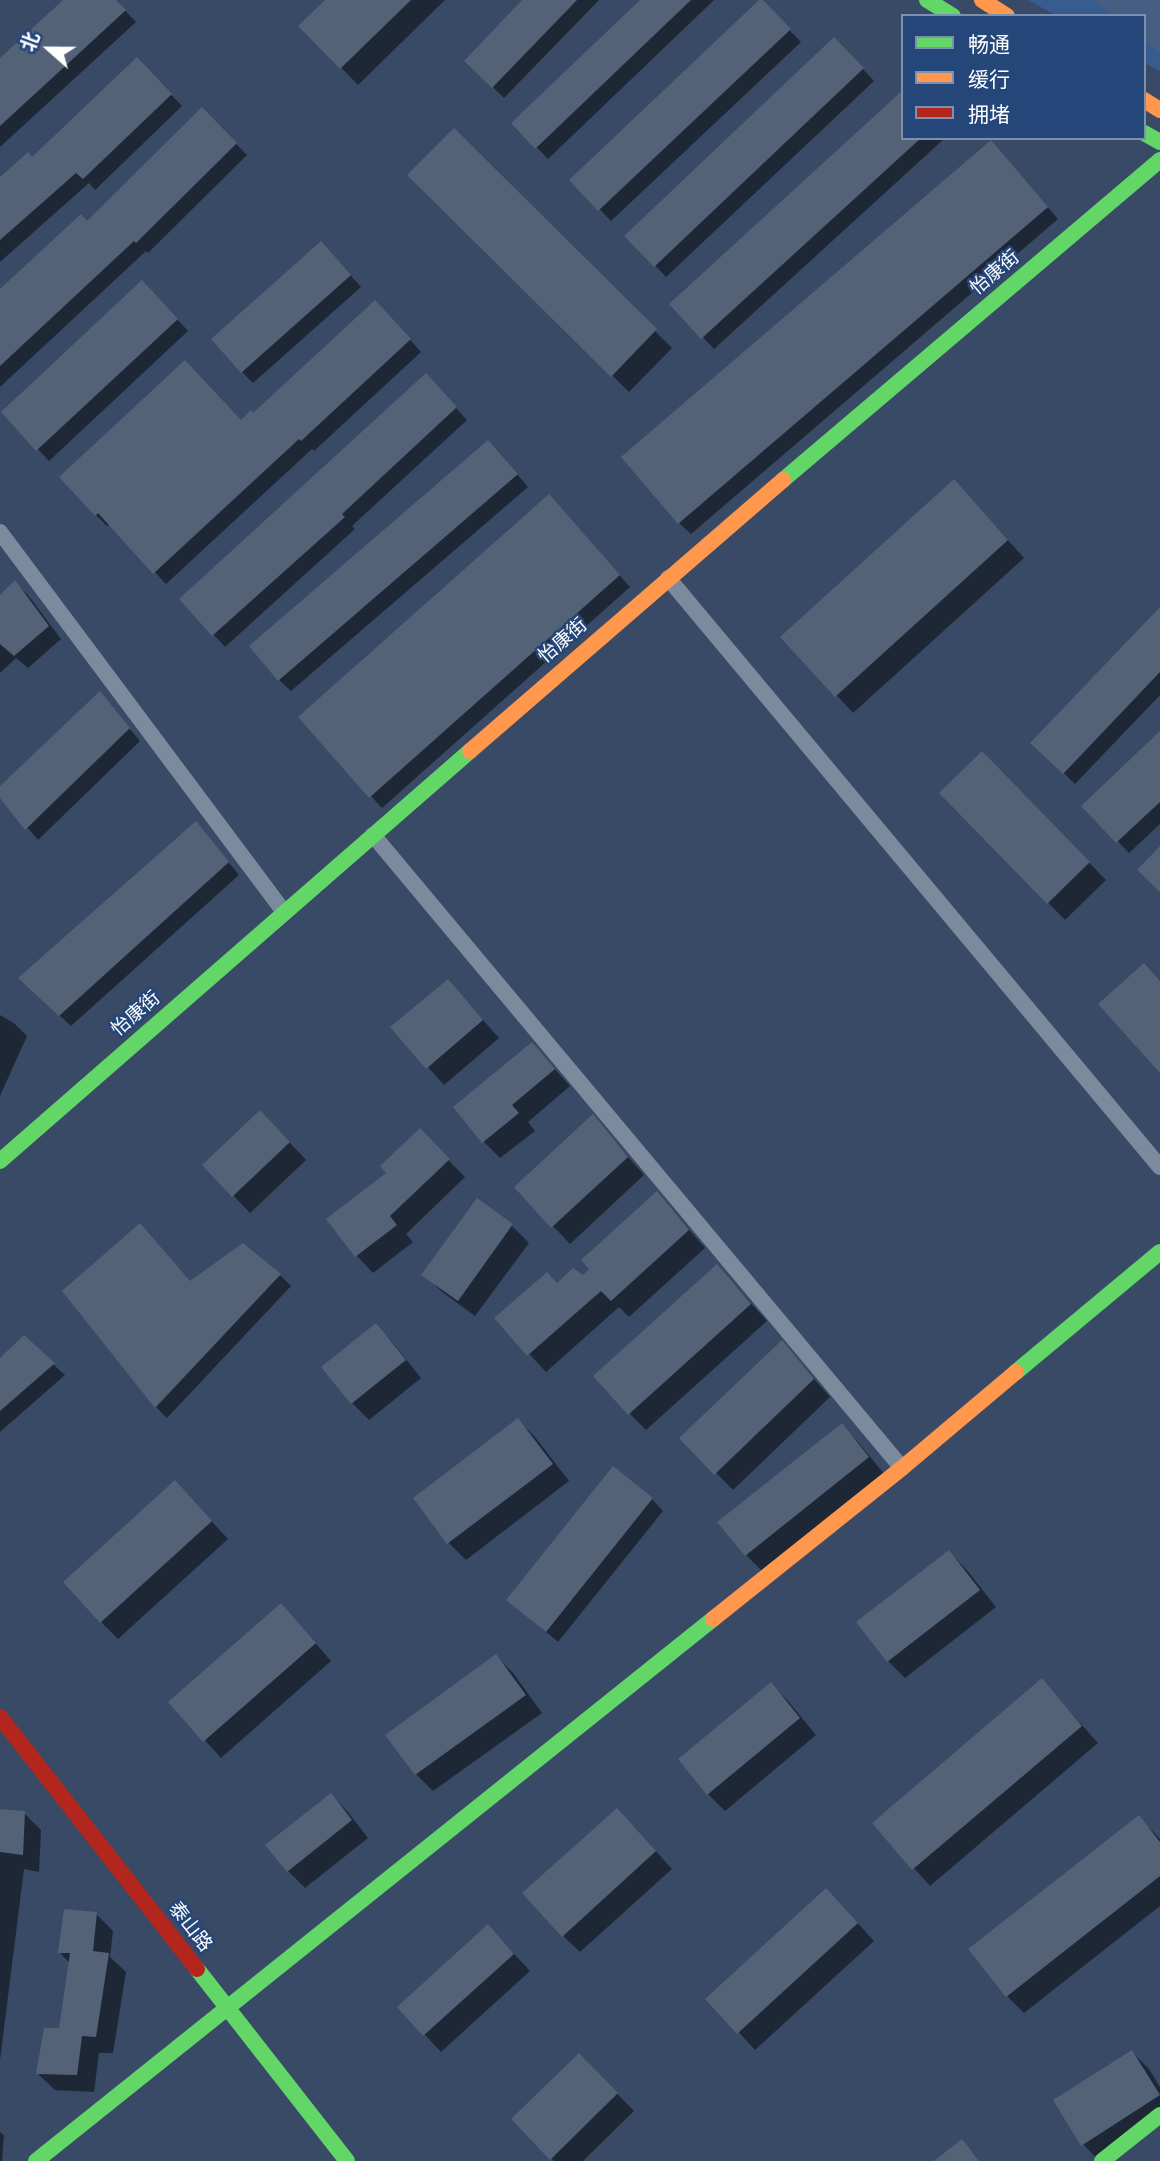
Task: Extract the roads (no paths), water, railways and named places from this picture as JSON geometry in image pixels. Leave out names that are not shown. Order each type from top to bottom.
[{"type":"street","points":[[927,0],[950,14]]},
{"type":"street","points":[[982,0],[1004,14]]},
{"type":"street","name":"怡康街","points":[[0,1161],[668,578],[1160,160]]},
{"type":"street","points":[[0,532],[284,912]]},
{"type":"street","points":[[668,578],[1160,1167]]},
{"type":"street","points":[[373,835],[902,1468]]},
{"type":"street","points":[[36,2161],[902,1468],[1160,1252]]},
{"type":"street","name":"泰山路","points":[[0,1717],[347,2161]]},
{"type":"street","points":[[1102,2161],[1160,2115]]}]
